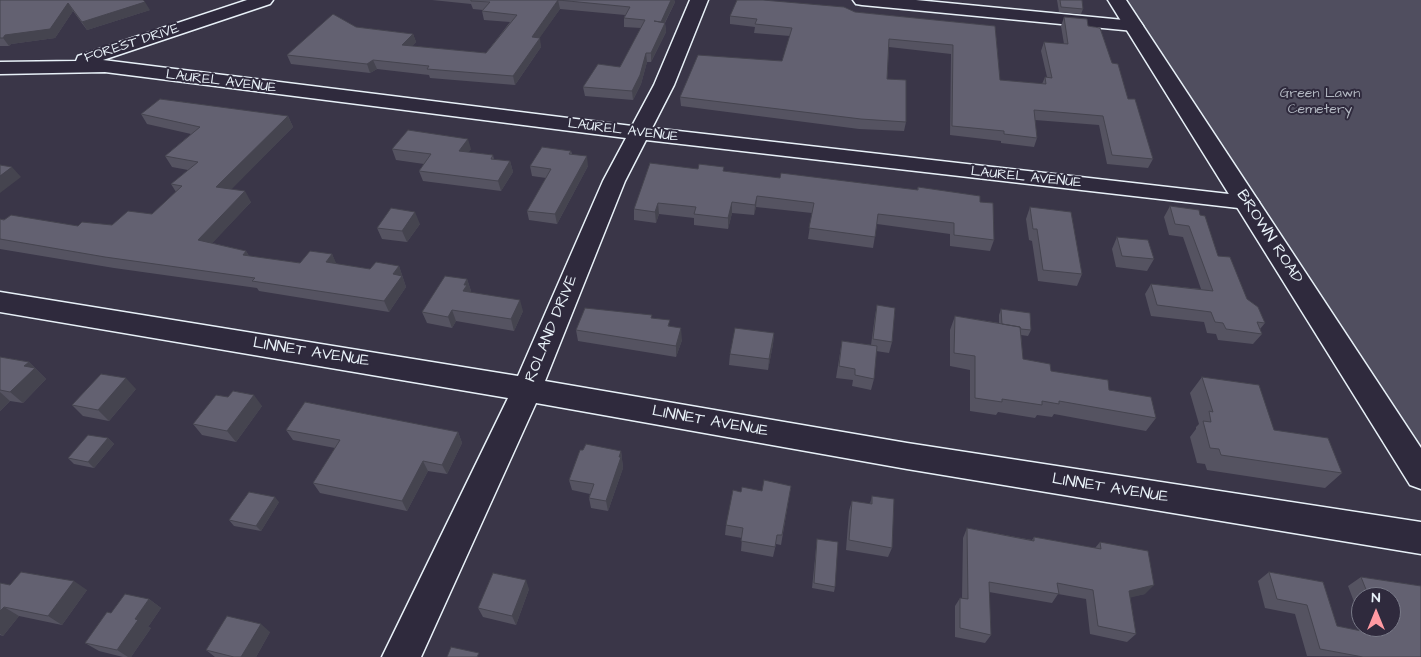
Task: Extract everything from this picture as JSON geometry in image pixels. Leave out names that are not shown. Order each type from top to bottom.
[{"type":"street","name":"FOREST DRIVE","points":[[65,67],[264,0]]},
{"type":"street","name":"ROLAND DRIVE","points":[[401,657],[527,390],[537,361],[614,181],[664,85],[699,0]]},
{"type":"street","points":[[862,0],[1134,26]]},
{"type":"street","name":"BROWN ROAD","points":[[1117,0],[1421,475]]},
{"type":"street","name":"LAUREL AVENUE","points":[[2,78],[65,67],[105,66],[638,133],[1247,202]]},
{"type":"street","name":"LINNET AVENUE","points":[[1,303],[527,390],[907,456],[1421,538]]},
{"type":"green space","name":"Green Lawn Cemetery","points":[[1126,0],[1421,0],[1421,448]]},
{"type":"building","points":[[0,0],[143,0],[145,2],[82,22],[68,3],[50,29],[5,35],[3,38],[0,38]]},
{"type":"building","points":[[471,0],[558,0],[532,37],[540,38],[513,76],[427,69],[429,66],[373,60],[367,64],[287,55],[333,14],[356,27],[413,34],[402,45],[486,53],[517,15],[482,11],[490,2]]},
{"type":"building","points":[[558,0],[671,0],[661,22],[654,21],[665,23],[651,53],[646,53],[640,75],[632,91],[583,87],[598,64],[620,67],[645,20],[624,18],[630,7]]},
{"type":"building","points":[[737,0],[763,0],[844,7],[855,12],[995,26],[1000,80],[1046,84],[1045,77],[1052,78],[1044,42],[1068,44],[1064,17],[1087,19],[1088,26],[1100,28],[1112,63],[1118,64],[1128,99],[1135,99],[1153,159],[1112,155],[1103,116],[1034,110],[1037,138],[1004,134],[1004,131],[952,126],[953,45],[889,39],[887,79],[906,80],[906,122],[861,119],[680,97],[698,55],[782,61],[792,28],[755,24],[757,19],[730,16]]},
{"type":"building","points":[[1060,0],[1082,0],[1083,9],[1061,7]]},
{"type":"building","points":[[160,99],[288,116],[216,187],[245,191],[198,240],[246,251],[243,255],[300,263],[310,251],[332,254],[326,262],[370,269],[376,262],[399,266],[393,274],[402,276],[384,301],[252,281],[255,278],[105,257],[0,239],[0,219],[4,220],[11,215],[78,226],[82,222],[112,225],[128,211],[152,214],[182,186],[171,184],[198,162],[165,156],[200,127],[141,114]]},
{"type":"building","points":[[408,130],[468,139],[459,151],[493,155],[491,159],[510,161],[498,181],[419,171],[431,154],[392,149]]},
{"type":"building","points":[[542,147],[571,151],[569,154],[587,156],[555,214],[527,211],[551,169],[530,166]]},
{"type":"building","points":[[650,163],[698,169],[699,164],[724,167],[723,171],[780,178],[781,173],[918,190],[918,187],[980,196],[980,202],[993,203],[994,240],[954,235],[954,223],[878,214],[875,237],[809,228],[814,203],[757,196],[755,205],[732,202],[728,218],[694,214],[696,207],[658,203],[655,212],[634,209]]},
{"type":"building","points":[[0,165],[12,167],[0,176]]},
{"type":"building","points":[[1170,206],[1199,210],[1200,215],[1205,216],[1218,256],[1230,257],[1247,299],[1258,307],[1265,323],[1257,322],[1262,334],[1226,329],[1223,323],[1215,322],[1211,312],[1157,305],[1151,284],[1213,291],[1189,226],[1175,224]]},
{"type":"building","points":[[1030,207],[1071,212],[1082,274],[1043,270],[1037,229],[1033,229]]},
{"type":"building","points":[[391,208],[415,212],[402,231],[377,228]]},
{"type":"building","points":[[1117,237],[1148,240],[1154,259],[1122,256]]},
{"type":"building","points":[[445,276],[467,279],[464,285],[467,285],[463,291],[520,300],[511,319],[452,310],[448,317],[422,312]]},
{"type":"building","points":[[877,305],[895,308],[892,342],[873,339]]},
{"type":"building","points":[[585,308],[652,315],[651,318],[670,320],[668,326],[681,328],[676,346],[576,330]]},
{"type":"building","points":[[1001,309],[1030,313],[1031,330],[1002,324]]},
{"type":"building","points":[[955,316],[1020,327],[1023,359],[1050,364],[1051,371],[1108,380],[1109,390],[1151,397],[1156,418],[1059,401],[1059,404],[1042,401],[1042,405],[1002,399],[1002,402],[975,398],[975,356],[954,353]]},
{"type":"building","points":[[735,328],[774,333],[769,359],[730,354]]},
{"type":"building","points":[[842,341],[877,346],[874,379],[855,375],[855,369],[839,366]]},
{"type":"building","points":[[0,357],[29,362],[24,366],[35,368],[10,392],[0,390]]},
{"type":"building","points":[[101,374],[126,378],[98,410],[72,405]]},
{"type":"building","points":[[1202,377],[1259,385],[1274,430],[1328,438],[1342,473],[1221,455],[1219,449],[1210,448],[1203,421],[1211,422],[1209,411],[1213,412]]},
{"type":"building","points":[[233,391],[254,395],[227,431],[193,424],[216,395],[228,397]]},
{"type":"building","points":[[305,402],[458,432],[442,465],[423,461],[402,501],[313,483],[340,440],[286,430]]},
{"type":"building","points":[[88,435],[108,438],[88,462],[68,458]]},
{"type":"building","points":[[586,444],[621,451],[619,457],[621,457],[606,501],[589,498],[594,484],[569,480],[580,450],[583,450]]},
{"type":"building","points":[[764,480],[791,486],[782,535],[777,535],[775,547],[741,541],[743,528],[726,525],[733,490],[741,492],[742,487],[762,491]]},
{"type":"building","points":[[249,492],[275,497],[256,526],[229,520]]},
{"type":"building","points":[[872,496],[894,499],[892,548],[849,540],[852,501],[872,504]]},
{"type":"building","points":[[967,528],[1034,541],[1034,537],[1101,549],[1100,542],[1148,551],[1154,585],[1129,591],[1136,634],[1098,626],[1093,590],[1057,583],[1059,594],[989,582],[991,635],[960,628],[960,598],[968,599]]},
{"type":"building","points":[[817,539],[838,542],[835,587],[814,583]]},
{"type":"building","points":[[21,572],[74,581],[48,616],[4,607],[0,611],[0,583],[10,585]]},
{"type":"building","points":[[1269,572],[1323,582],[1337,626],[1351,629],[1351,637],[1401,637],[1401,587],[1365,587],[1361,577],[1421,586],[1421,657],[1363,657],[1320,649],[1307,605],[1277,599]]},
{"type":"building","points":[[493,573],[526,580],[512,616],[478,608]]},
{"type":"building","points":[[125,594],[149,599],[135,619],[138,620],[117,650],[85,643],[107,612],[111,613]]},
{"type":"building","points":[[227,616],[261,624],[241,657],[206,650]]},
{"type":"building","points":[[451,647],[479,653],[477,657],[447,657]]}]
